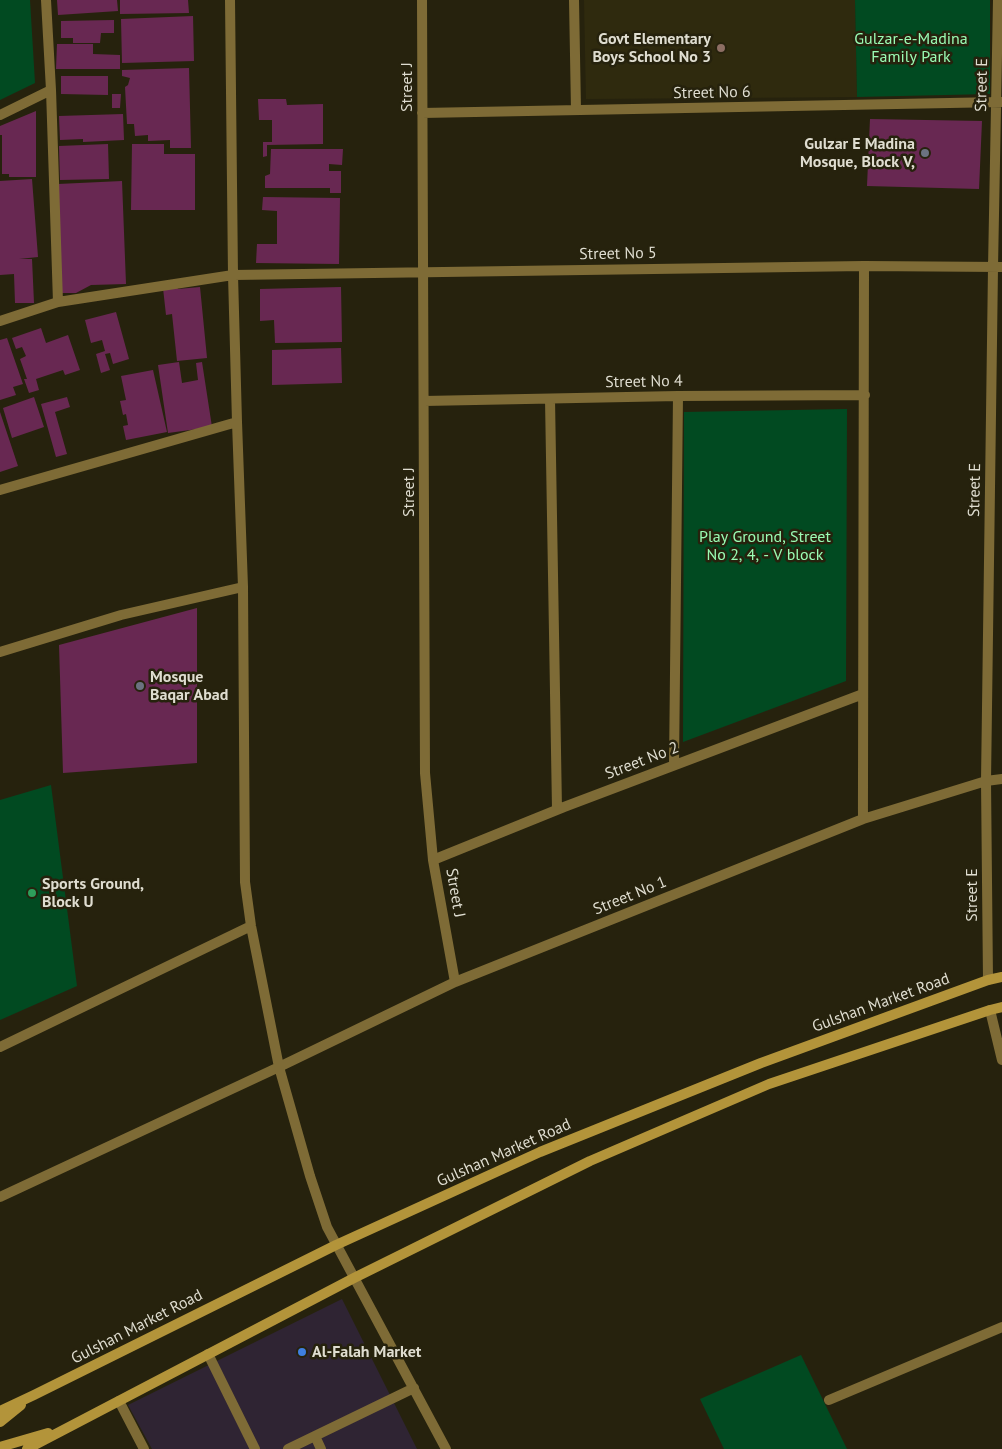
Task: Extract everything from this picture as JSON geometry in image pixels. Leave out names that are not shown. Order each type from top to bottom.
[{"type":"main road","name":"Gulshan Market Road","points":[[0,1410],[34,1395],[336,1245],[540,1152],[761,1062],[988,980],[1002,978]]},
{"type":"main road","points":[[27,1449],[354,1278],[590,1161],[769,1084],[1002,1007]]},
{"type":"main road","name":"Gulshan Market Road","points":[[0,1422],[34,1395]]},
{"type":"main road","points":[[0,1447],[71,1426]]},
{"type":"street","points":[[46,0],[58,302]]},
{"type":"street","points":[[230,0],[237,422],[243,587],[245,882],[251,926],[279,1066],[310,1176],[327,1227],[446,1449]]},
{"type":"street","name":"Street J","points":[[422,0],[425,773],[433,860],[455,982]]},
{"type":"street","points":[[574,0],[576,110]]},
{"type":"street","name":"Street E","points":[[988,980],[986,781],[997,268],[998,0]]},
{"type":"street","points":[[0,114],[51,90]]},
{"type":"street","name":"Street No 6","points":[[422,113],[999,102]]},
{"type":"street","points":[[864,266],[864,819]]},
{"type":"street","name":"Street No 5","points":[[0,321],[58,302],[234,275],[864,266],[997,268]]},
{"type":"street","name":"Street No 4","points":[[424,401],[678,396],[865,395]]},
{"type":"street","points":[[674,765],[678,396]]},
{"type":"street","points":[[550,399],[557,809]]},
{"type":"street","points":[[0,490],[237,422]]},
{"type":"street","points":[[0,652],[121,615],[243,587]]},
{"type":"street","name":"Street No 2","points":[[433,860],[557,809],[863,694]]},
{"type":"street","name":"Street No 1","points":[[0,1197],[455,982],[864,819],[986,781],[1002,779]]},
{"type":"street","points":[[0,1047],[251,926]]},
{"type":"street","points":[[990,1010],[1002,1060]]},
{"type":"street","points":[[829,1400],[1002,1327]]},
{"type":"street","points":[[208,1354],[255,1449]]},
{"type":"street","points":[[288,1449],[414,1388]]},
{"type":"street","points":[[119,1401],[144,1449]]},
{"type":"street","points":[[315,1436],[321,1449]]},
{"type":"shaded area","name":"Govt Elementary Boys School No 3","points":[[584,0],[855,0],[857,97],[586,99]]},
{"type":"shaded area","name":"Al-Falah Market","points":[[342,1299],[417,1449],[152,1449],[128,1405]]},
{"type":"green space","points":[[0,0],[30,0],[35,83],[0,100]]},
{"type":"green space","name":"Gulzar-e-Madina Family Park","points":[[855,0],[990,0],[990,94],[857,97]]},
{"type":"green space","name":"Play Ground, Street No 2, 4, - V block","points":[[847,409],[846,681],[683,742],[684,412]]},
{"type":"green space","name":"Sports Ground, Block U","points":[[51,785],[77,986],[0,1020],[0,800]]},
{"type":"green space","points":[[801,1355],[847,1449],[724,1449],[700,1399]]},
{"type":"building","points":[[57,0],[117,0],[118,11],[58,15]]},
{"type":"building","points":[[120,0],[188,0],[189,13],[120,14]]},
{"type":"building","points":[[193,16],[194,61],[122,63],[121,19]]},
{"type":"building","points":[[114,20],[114,33],[101,33],[100,43],[73,43],[73,38],[61,38],[61,21]]},
{"type":"building","points":[[57,44],[93,44],[93,54],[120,55],[120,69],[56,69]]},
{"type":"building","points":[[189,68],[191,148],[170,148],[170,140],[148,141],[148,135],[135,136],[134,124],[127,124],[125,87],[128,85],[130,78],[122,76],[122,70]]},
{"type":"building","points":[[61,76],[108,76],[108,95],[61,94]]},
{"type":"building","points":[[112,94],[121,94],[120,108],[112,108]]},
{"type":"building","points":[[258,99],[286,99],[287,105],[323,104],[323,144],[267,145],[267,156],[263,157],[263,142],[272,142],[272,120],[259,120]]},
{"type":"building","points":[[36,111],[36,177],[9,177],[9,174],[2,174],[2,135],[0,135],[0,126]]},
{"type":"building","points":[[123,114],[124,140],[83,142],[83,139],[60,140],[59,116]]},
{"type":"building","name":"Gulzar E Madina Mosque, Block V,","points":[[870,119],[982,121],[979,189],[867,186]]},
{"type":"building","points":[[108,144],[109,179],[60,180],[59,146]]},
{"type":"building","points":[[132,144],[164,144],[164,154],[195,154],[195,210],[131,210]]},
{"type":"building","points":[[271,149],[343,149],[342,165],[329,164],[329,171],[341,171],[341,193],[330,193],[330,188],[265,188],[265,176],[270,174]]},
{"type":"building","points":[[32,179],[38,257],[19,259],[32,259],[34,303],[15,303],[14,274],[0,275],[0,181]]},
{"type":"building","points":[[122,181],[126,284],[91,285],[76,293],[61,293],[58,184]]},
{"type":"building","points":[[263,197],[340,198],[339,264],[256,263],[257,244],[277,244],[277,211],[262,210]]},
{"type":"building","points":[[176,286],[178,289],[200,287],[207,358],[177,361],[172,314],[166,315],[163,288]]},
{"type":"building","points":[[341,287],[342,342],[275,343],[274,320],[260,321],[260,289]]},
{"type":"building","points":[[116,312],[129,359],[113,364],[110,353],[105,354],[110,370],[101,373],[96,354],[105,351],[102,340],[91,343],[85,320]]},
{"type":"building","points":[[41,328],[46,343],[68,335],[80,370],[65,375],[63,370],[36,379],[39,390],[29,393],[24,379],[27,379],[20,359],[26,356],[22,347],[16,349],[12,338]]},
{"type":"building","points":[[7,338],[23,384],[13,387],[16,395],[0,400],[0,340]]},
{"type":"building","points":[[341,348],[342,383],[272,385],[272,350]]},
{"type":"building","points":[[179,362],[182,383],[198,380],[196,363],[202,362],[212,427],[168,433],[158,365]]},
{"type":"building","points":[[153,370],[167,432],[126,440],[123,426],[128,425],[126,414],[123,415],[120,401],[126,400],[121,376]]},
{"type":"building","points":[[34,397],[44,427],[12,438],[3,408]]},
{"type":"building","points":[[67,397],[70,407],[55,412],[67,454],[56,457],[41,404]]},
{"type":"building","points":[[0,412],[18,466],[0,472]]},
{"type":"building","points":[[197,608],[197,763],[63,773],[59,645]]},
{"type":"place","name":"Govt Elementary Boys School No 3","points":[[721,48]]},
{"type":"place","name":"Gulzar E Madina Mosque, Block V,","points":[[925,153]]},
{"type":"place","name":"Mosque Baqar Abad","points":[[140,686]]},
{"type":"place","name":"Sports Ground, Block U","points":[[32,893]]},
{"type":"place","name":"Al-Falah Market","points":[[302,1352]]}]
